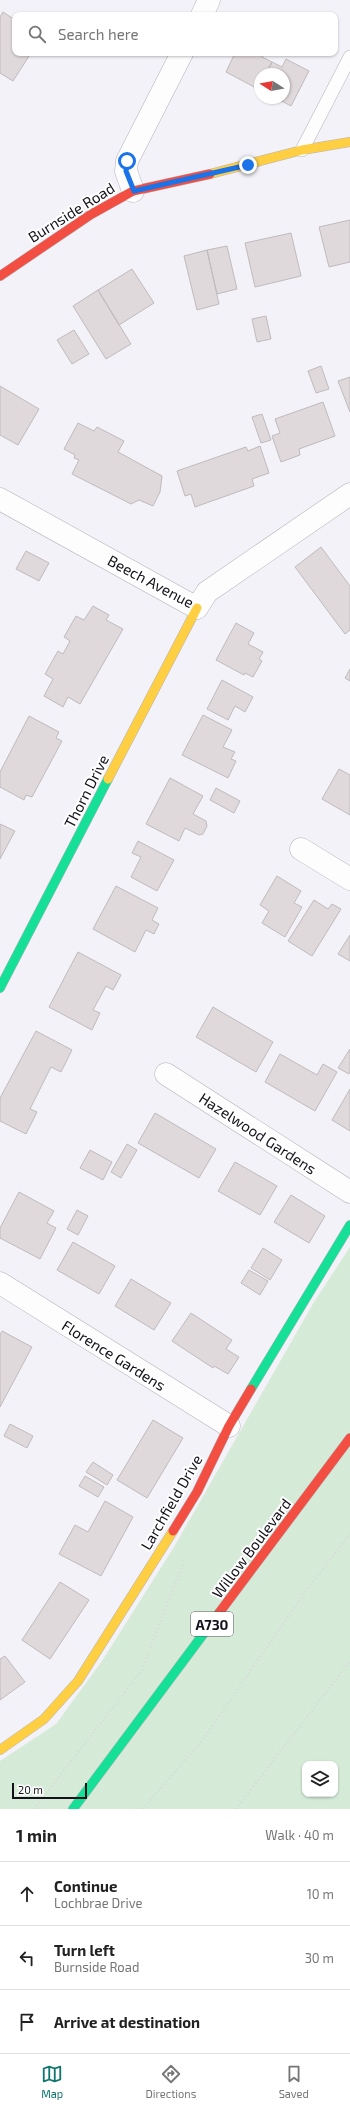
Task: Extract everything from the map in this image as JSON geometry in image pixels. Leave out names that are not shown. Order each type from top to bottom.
[{"type":"street","points":[[203,12],[209,0]]},
{"type":"street","points":[[134,191],[126,171],[127,161],[180,56]]},
{"type":"street","name":"Burnside Road","points":[[0,276],[90,215],[134,191],[248,165],[302,150],[350,142]]},
{"type":"street","name":"Beech Avenue","points":[[0,499],[197,608],[206,592],[347,502]]},
{"type":"street","name":"Thorn Drive","points":[[0,988],[197,608]]},
{"type":"street","points":[[301,849],[350,879]]},
{"type":"street","name":"Hazelwood Gardens","points":[[166,1074],[350,1192]]},
{"type":"street","name":"Larchfield Drive","points":[[0,1750],[44,1719],[78,1681],[197,1492],[229,1426],[350,1225]]},
{"type":"street","name":"Florence Gardens","points":[[0,1283],[229,1426]]},
{"type":"street","name":"Willow Boulevard","points":[[73,1809],[350,1438]]},
{"type":"lane","points":[[302,150],[350,57]]},
{"type":"path","points":[[144,1809],[201,1742],[308,1588],[350,1534]]},
{"type":"path","points":[[34,1809],[142,1670],[184,1559]]},
{"type":"path","points":[[236,1809],[350,1661]]},
{"type":"green space","points":[[350,1247],[350,1809],[0,1809],[0,1761],[56,1724],[102,1661],[174,1547],[314,1302]]},
{"type":"building","points":[[3,12],[12,18],[12,56],[29,56],[13,81],[0,73],[0,17]]},
{"type":"building","points":[[234,56],[263,56],[262,57],[272,62],[269,68],[254,68],[254,87],[226,72]]},
{"type":"building","points":[[286,59],[309,71],[291,106],[287,104],[290,104],[290,68],[269,68],[272,62],[282,67]]},
{"type":"building","points":[[350,220],[350,262],[329,267],[319,227]]},
{"type":"building","points":[[291,233],[301,276],[255,287],[245,243]]},
{"type":"building","points":[[227,246],[237,289],[217,294],[207,250]]},
{"type":"building","points":[[207,250],[219,304],[197,310],[184,256]]},
{"type":"building","points":[[132,269],[154,303],[119,325],[98,290]]},
{"type":"building","points":[[98,290],[131,344],[106,359],[73,306]]},
{"type":"building","points":[[266,316],[271,339],[257,342],[252,319]]},
{"type":"building","points":[[74,330],[89,354],[72,364],[57,340]]},
{"type":"building","points":[[321,366],[329,389],[316,393],[308,371]]},
{"type":"building","points":[[350,377],[350,412],[338,381]]},
{"type":"building","points":[[0,386],[39,409],[18,445],[0,435]]},
{"type":"building","points":[[323,402],[335,436],[299,449],[300,455],[281,462],[272,436],[280,433],[275,419]]},
{"type":"building","points":[[262,414],[271,440],[261,443],[252,417]]},
{"type":"building","points":[[78,423],[94,431],[97,427],[124,441],[118,452],[162,476],[160,492],[153,506],[139,500],[131,504],[72,474],[79,460],[74,458],[75,455],[64,449]]},
{"type":"building","points":[[260,446],[269,473],[252,479],[254,486],[195,507],[191,494],[185,496],[177,471],[246,447],[248,451]]},
{"type":"building","points":[[321,547],[350,586],[350,630],[345,634],[295,567]]},
{"type":"building","points":[[26,551],[49,563],[39,581],[16,569]]},
{"type":"building","points":[[93,606],[109,615],[106,620],[123,629],[80,704],[68,697],[63,707],[44,696],[53,679],[45,674],[58,651],[63,654],[70,641],[64,637],[76,616],[84,620]]},
{"type":"building","points":[[236,623],[254,633],[248,644],[263,652],[259,659],[262,661],[253,677],[245,673],[244,675],[216,660]]},
{"type":"building","points":[[350,669],[350,681],[345,678]]},
{"type":"building","points":[[222,680],[253,697],[245,712],[235,706],[228,720],[207,709]]},
{"type":"building","points":[[203,715],[232,730],[223,747],[235,752],[231,759],[236,761],[228,778],[182,755]]},
{"type":"building","points":[[29,716],[59,732],[56,738],[62,741],[32,797],[26,795],[24,800],[0,787],[0,772]]},
{"type":"building","points":[[339,769],[350,775],[350,815],[322,799]]},
{"type":"building","points":[[170,778],[203,796],[193,814],[206,821],[207,826],[203,834],[199,835],[185,828],[179,841],[146,824]]},
{"type":"building","points":[[216,788],[240,801],[234,813],[210,800]]},
{"type":"building","points":[[0,824],[15,831],[0,859]]},
{"type":"building","points":[[138,841],[174,860],[157,891],[131,877],[141,857],[132,853]]},
{"type":"building","points":[[277,876],[301,891],[294,903],[302,907],[285,937],[262,923],[269,911],[260,905]]},
{"type":"building","points":[[116,886],[158,908],[152,920],[159,924],[154,934],[146,930],[135,952],[93,929]]},
{"type":"building","points":[[314,900],[328,909],[332,904],[341,909],[312,956],[288,941]]},
{"type":"building","points":[[350,935],[350,961],[338,954]]},
{"type":"building","points":[[78,952],[121,975],[113,990],[106,986],[93,1010],[100,1013],[92,1030],[49,1007]]},
{"type":"building","points":[[213,1007],[273,1042],[256,1072],[196,1037]]},
{"type":"building","points":[[36,1031],[72,1050],[61,1072],[51,1067],[30,1109],[37,1112],[26,1134],[0,1121],[0,1098]]},
{"type":"building","points":[[350,1049],[350,1072],[349,1074],[338,1068]]},
{"type":"building","points":[[280,1054],[317,1075],[323,1064],[337,1072],[315,1111],[265,1082]]},
{"type":"building","points":[[350,1089],[350,1131],[332,1120]]},
{"type":"building","points":[[155,1113],[216,1149],[199,1178],[138,1143]]},
{"type":"building","points":[[127,1144],[137,1150],[121,1178],[111,1172]]},
{"type":"building","points":[[90,1150],[112,1162],[103,1180],[80,1168]]},
{"type":"building","points":[[235,1162],[277,1186],[260,1215],[218,1191]]},
{"type":"building","points":[[19,1192],[54,1211],[47,1223],[56,1228],[40,1259],[0,1238],[0,1228]]},
{"type":"building","points":[[291,1195],[325,1216],[309,1243],[274,1222]]},
{"type":"building","points":[[77,1210],[88,1216],[78,1235],[67,1229]]},
{"type":"building","points":[[73,1242],[115,1266],[99,1294],[57,1270]]},
{"type":"building","points":[[263,1248],[282,1260],[270,1280],[251,1268]]},
{"type":"building","points":[[249,1270],[268,1281],[260,1295],[241,1283]]},
{"type":"building","points":[[131,1279],[171,1303],[154,1330],[115,1306]]},
{"type":"building","points":[[191,1313],[232,1340],[226,1349],[239,1357],[228,1374],[214,1366],[213,1368],[172,1341]]},
{"type":"building","points":[[2,1331],[32,1347],[0,1407],[0,1335]]},
{"type":"building","points":[[153,1420],[183,1438],[147,1498],[117,1480]]},
{"type":"building","points":[[10,1424],[33,1436],[27,1448],[4,1436]]},
{"type":"building","points":[[93,1462],[113,1475],[107,1485],[86,1472]]},
{"type":"building","points":[[85,1476],[104,1487],[98,1497],[79,1486]]},
{"type":"building","points":[[105,1501],[133,1517],[101,1576],[59,1554],[75,1525],[88,1532]]},
{"type":"building","points":[[60,1582],[89,1600],[50,1659],[22,1640]]},
{"type":"building","points":[[5,1656],[25,1682],[0,1700],[0,1659]]},
{"type":"traffic: fast","points":[[0,988],[108,779]]},
{"type":"traffic: fast","points":[[251,1389],[350,1225]]},
{"type":"traffic: fast","points":[[73,1809],[219,1613]]},
{"type":"traffic: slow","points":[[210,174],[302,150],[350,142]]},
{"type":"traffic: slow","points":[[108,779],[197,608]]},
{"type":"traffic: slow","points":[[0,1750],[44,1719],[78,1681],[173,1531]]},
{"type":"traffic: jam","points":[[0,276],[90,215],[133,191],[210,174]]},
{"type":"traffic: jam","points":[[173,1531],[197,1492],[229,1426],[251,1389]]},
{"type":"traffic: jam","points":[[219,1613],[350,1438]]},
{"type":"route","points":[[127,161],[126,171],[134,191],[248,165]]}]
